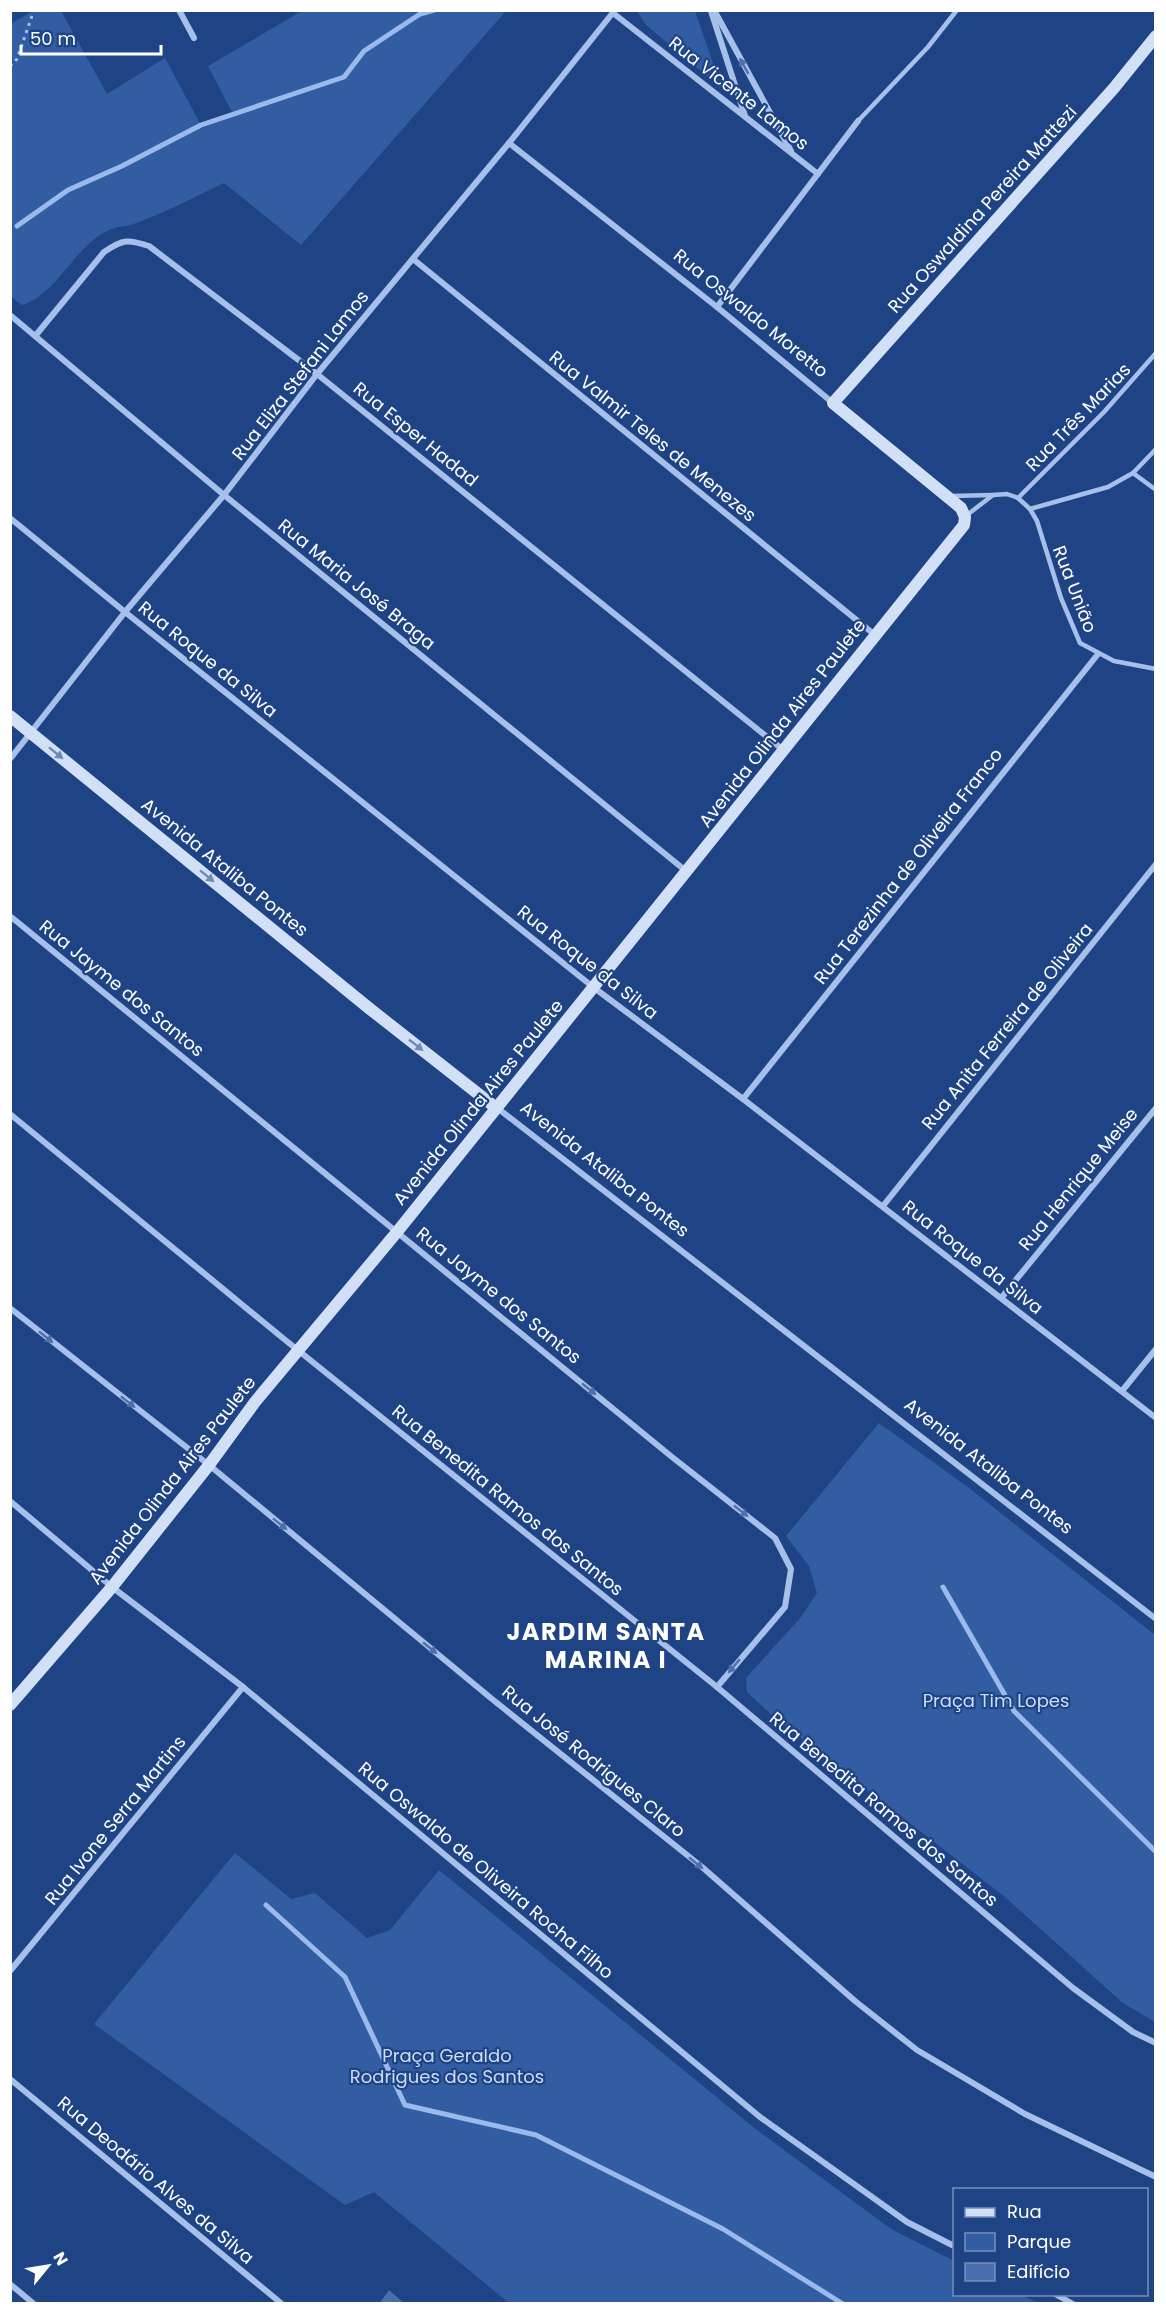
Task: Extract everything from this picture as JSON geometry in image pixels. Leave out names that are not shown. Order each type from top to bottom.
[{"type":"street","points":[[178,10],[194,38]]},
{"type":"street","points":[[712,10],[745,116]]},
{"type":"street","points":[[712,10],[792,154]]},
{"type":"street","name":"Rua Vicente Lamos","points":[[614,12],[818,174]]},
{"type":"street","name":"Rua Eliza Stefani Lamos","points":[[10,759],[125,612],[224,495],[317,374],[509,143],[614,12]]},
{"type":"street","name":"Rua Oswaldina Pereira Mattezi","points":[[833,404],[1114,88],[1155,36]]},
{"type":"street","points":[[717,307],[858,121]]},
{"type":"street","name":"Rua Oswaldo Moretto","points":[[509,143],[717,307],[961,508],[965,517]]},
{"type":"street","name":"Rua Esper Hadad","points":[[36,335],[104,252],[117,243],[131,240],[150,246],[317,374],[782,749]]},
{"type":"street","name":"Rua Valmir Teles de Menezes","points":[[412,260],[875,635]]},
{"type":"street","name":"Rua Maria José Braga","points":[[10,315],[224,495],[687,872]]},
{"type":"street","name":"Avenida Olinda Aires Paulete","points":[[12,1701],[112,1587],[209,1465],[255,1402],[397,1232],[495,1107],[687,872],[782,749],[964,525],[965,517]]},
{"type":"street","name":"Rua Roque da Silva","points":[[10,518],[593,987],[1002,1297],[1155,1418]]},
{"type":"street","name":"Rua Terezinha de Oliveira Franco","points":[[743,1099],[1098,654]]},
{"type":"street","name":"Avenida Ataliba Pontes","points":[[10,717],[370,1009],[1155,1619]]},
{"type":"street","name":"Rua Anita Ferreira de Oliveira","points":[[883,1206],[1155,864]]},
{"type":"street","name":"Rua Jayme dos Santos","points":[[10,916],[672,1457],[775,1538],[791,1569],[785,1607],[717,1687]]},
{"type":"street","name":"Rua Henrique Meise","points":[[1002,1297],[1155,1108]]},
{"type":"street","name":"Rua Benedita Ramos dos Santos","points":[[10,1114],[717,1687],[1074,1988],[1133,2031],[1155,2043]]},
{"type":"street","name":"Rua José Rodrigues Claro","points":[[10,1308],[209,1465],[492,1699],[702,1867],[855,2001],[917,2050],[1025,2114],[1155,2177]]},
{"type":"street","points":[[1122,1391],[1155,1349]]},
{"type":"street","name":"Rua Oswaldo de Oliveira Rocha Filho","points":[[10,1501],[112,1587],[243,1687],[760,2118],[907,2222],[953,2245]]},
{"type":"street","name":"Rua Ivone Serra Martins","points":[[10,1971],[243,1687]]},
{"type":"street","name":"Rua Deodário Alves da Silva","points":[[10,2079],[282,2304]]},
{"type":"street","points":[[10,2284],[34,2304]]},
{"type":"street","points":[[1057,2296],[1074,2304]]},
{"type":"lane","points":[[858,121],[928,47],[957,10]]},
{"type":"lane","name":"Rua Três Marias","points":[[1018,498],[1104,412],[1155,353]]},
{"type":"lane","points":[[1030,509],[1108,487],[1133,473],[1155,449]]},
{"type":"lane","points":[[1133,473],[1155,490]]},
{"type":"lane","points":[[946,496],[1007,494],[1018,498]]},
{"type":"lane","points":[[965,517],[993,495]]},
{"type":"lane","name":"Rua União","points":[[1018,498],[1030,509],[1037,521],[1061,598],[1080,643],[1114,661],[1155,669]]},
{"type":"path","points":[[10,66],[17,59],[34,10]]},
{"type":"green space","points":[[33,11],[61,11],[107,94],[165,58],[201,125],[233,114],[208,66],[302,11],[506,11],[301,245],[224,183],[158,214],[112,229],[97,237],[86,246],[46,291],[22,305],[10,296],[10,24]]},
{"type":"green space","points":[[637,11],[695,11],[722,89],[646,25]]},
{"type":"green space","name":"Praça Tim Lopes","points":[[879,1423],[969,1488],[1155,1635],[1155,2022],[1123,2003],[1005,1897],[776,1719],[747,1692],[746,1678],[801,1617],[817,1593],[809,1566],[786,1536]]},
{"type":"green space","name":"Praça Geraldo Rodrigues dos Santos","points":[[235,1853],[291,1899],[315,1893],[367,1938],[390,1930],[439,1870],[753,2127],[891,2229],[953,2260],[953,2296],[1023,2296],[1039,2303],[509,2303],[374,2192],[345,2205],[94,2024]]},
{"type":"building","points":[[389,2290],[405,2304],[379,2304]]},
{"type":"waterway","points":[[17,226],[68,190],[122,166],[201,125],[344,77],[364,51],[420,14],[434,10]]},
{"type":"waterway","points":[[943,1587],[1014,1711],[1156,1852]]},
{"type":"waterway","points":[[266,1905],[345,1977],[405,2105],[536,2135],[723,2229],[843,2304]]},
{"type":"district","name":"JARDIM SANTA MARINA I","points":[[606,1645]]}]
